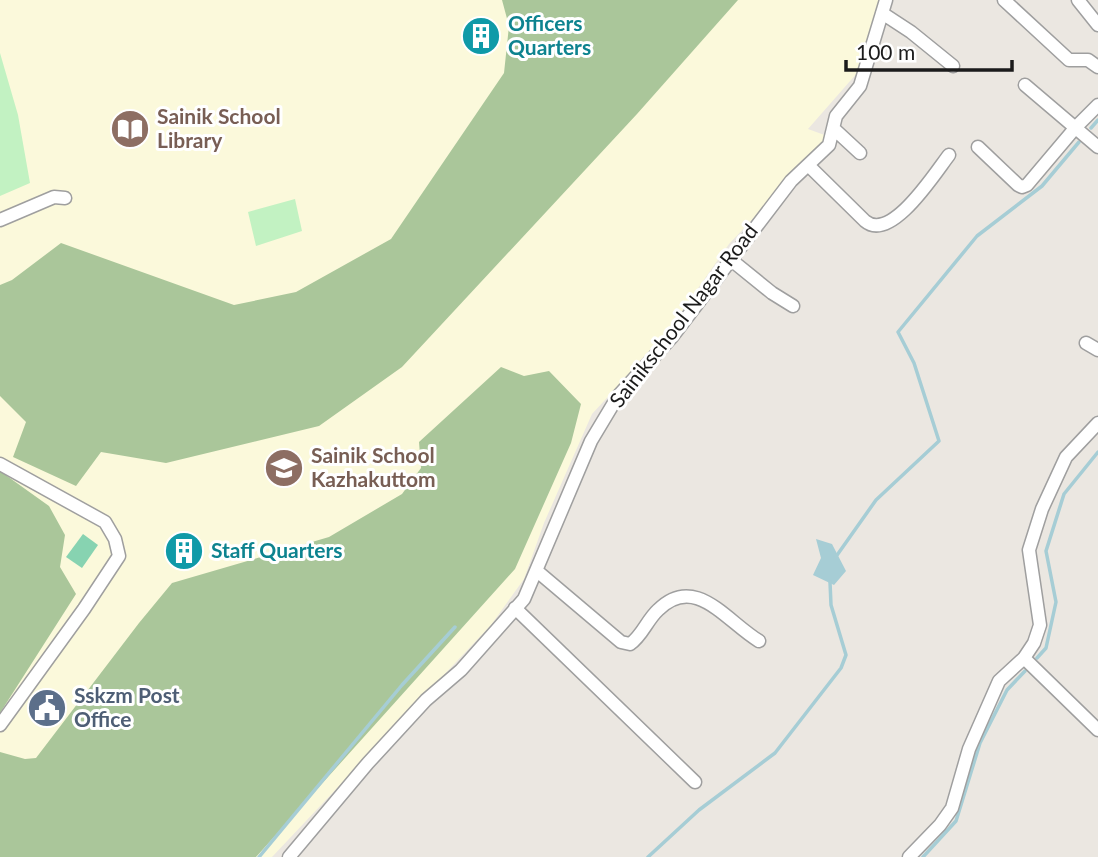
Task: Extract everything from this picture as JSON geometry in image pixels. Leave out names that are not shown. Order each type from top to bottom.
[{"type":"street","name":"Sainikschool Nagar Road","points":[[289,857],[368,763],[426,701],[461,670],[524,599],[591,441],[618,396],[671,337],[791,181],[829,145],[836,116],[860,86],[886,0]]},
{"type":"street","points":[[1004,0],[1069,60],[1088,60],[1098,66]]},
{"type":"street","points":[[1078,0],[1098,25]]},
{"type":"street","points":[[882,13],[911,32],[953,66]]},
{"type":"street","points":[[1025,85],[1098,147]]},
{"type":"street","points":[[978,148],[1022,187],[1032,180],[1098,105]]},
{"type":"street","points":[[833,128],[860,153]]},
{"type":"street","points":[[808,165],[871,226],[878,227],[914,201],[949,155]]},
{"type":"street","points":[[0,220],[54,197],[65,198]]},
{"type":"street","points":[[730,259],[772,293],[793,306]]},
{"type":"street","points":[[909,857],[940,825],[951,808],[969,749],[999,681],[1024,658],[1034,643],[1040,625],[1029,550],[1047,497],[1066,457],[1098,423]]},
{"type":"street","points":[[0,464],[105,522],[115,539],[119,556],[0,725]]},
{"type":"street","points":[[537,571],[621,642],[630,644],[656,611],[671,599],[684,594],[697,597],[712,606],[759,641]]},
{"type":"street","points":[[515,608],[695,782]]},
{"type":"street","points":[[1024,658],[1098,730]]},
{"type":"shaded area","name":"Sainik School Kazhakuttom","points":[[0,0],[889,0],[865,64],[808,129],[830,137],[729,244],[666,334],[592,414],[544,523],[524,579],[491,625],[272,857],[0,857]]},
{"type":"green space","points":[[502,0],[738,0],[637,114],[402,367],[319,426],[166,463],[101,452],[76,486],[13,457],[26,422],[0,396],[0,285],[12,280],[61,243],[234,305],[296,292],[391,239],[504,73],[509,26]]},
{"type":"green space","points":[[0,53],[18,115],[30,183],[0,196]]},
{"type":"green space","points":[[295,199],[302,231],[256,246],[248,212]]},
{"type":"green space","points":[[501,367],[524,376],[549,371],[581,404],[571,443],[515,569],[256,857],[0,857],[0,752],[25,759],[36,758],[172,583],[329,537],[402,494],[421,468],[419,442]]},
{"type":"green space","points":[[0,471],[49,506],[65,535],[60,567],[76,594],[0,713]]},
{"type":"green space","points":[[83,534],[98,545],[82,568],[66,557]]},
{"type":"water","points":[[816,539],[832,544],[846,571],[834,585],[813,575],[821,558]]},
{"type":"waterway","points":[[1091,128],[1098,120]]},
{"type":"waterway","points":[[835,558],[876,500],[939,441],[914,363],[898,332],[977,236],[1042,186],[1079,142]]},
{"type":"waterway","points":[[1037,658],[1046,648],[1056,602],[1046,551],[1064,494],[1098,452]]},
{"type":"waterway","points":[[648,857],[699,810],[775,753],[841,668],[846,655],[831,605],[830,582]]},
{"type":"waterway","points":[[259,857],[402,685],[455,627]]},
{"type":"waterway","points":[[923,857],[956,821],[980,743],[1007,690],[1025,671]]},
{"type":"place","name":"Officers Quarters","points":[[481,36]]},
{"type":"place","name":"Sainik School Library","points":[[130,129]]},
{"type":"place","name":"Sainik School Kazhakuttom","points":[[284,468]]},
{"type":"place","name":"Staff Quarters","points":[[184,551]]},
{"type":"place","name":"Sskzm Post Office","points":[[47,708]]}]
